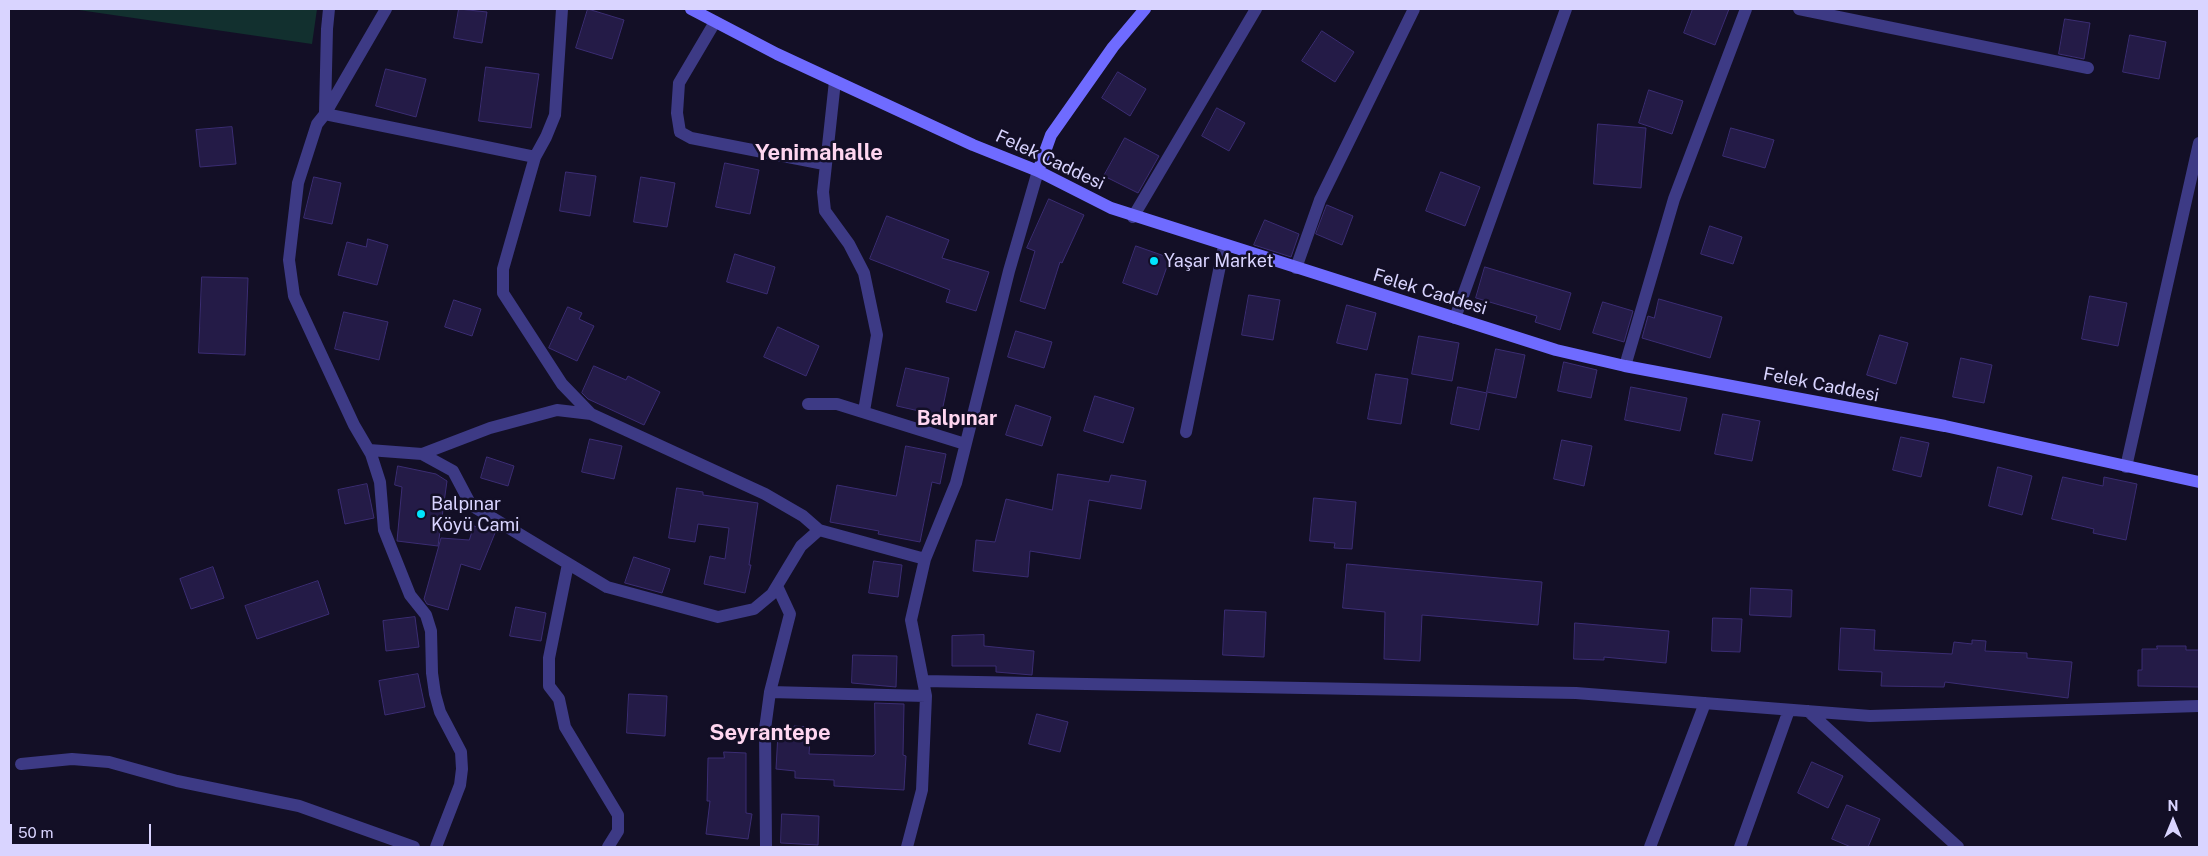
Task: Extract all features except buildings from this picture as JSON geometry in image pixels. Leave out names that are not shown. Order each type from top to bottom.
[{"type":"street","points":[[325,114],[326,29],[329,9]]},
{"type":"street","points":[[386,9],[325,114],[317,124],[298,183],[289,260],[294,296],[354,425],[369,450],[380,482],[384,530],[410,595],[426,615],[430,631],[435,694],[440,712],[461,752],[460,785],[436,847]]},
{"type":"street","points":[[562,9],[555,115],[535,157],[503,269],[503,293],[562,384],[591,414]]},
{"type":"street","name":"Felek Caddesi","points":[[690,9],[834,81],[973,145],[1038,171],[1111,208],[1224,246],[1556,350],[1625,366],[1946,426],[2199,482]]},
{"type":"street","points":[[907,847],[922,790],[926,696],[911,620],[925,559],[956,483],[1009,271],[1050,135],[1113,47],[1145,9]]},
{"type":"street","points":[[1133,216],[1256,9]]},
{"type":"street","points":[[1296,268],[1320,200],[1414,9]]},
{"type":"street","points":[[1455,318],[1566,9]]},
{"type":"street","points":[[1625,366],[1674,199],[1746,9]]},
{"type":"street","points":[[1799,9],[2088,68]]},
{"type":"street","points":[[715,22],[679,84],[677,112],[680,132],[691,138],[824,164]]},
{"type":"street","points":[[834,81],[824,164],[823,192],[825,211],[849,244],[864,273],[877,335],[864,411]]},
{"type":"street","points":[[325,114],[535,157]]},
{"type":"street","points":[[2126,467],[2199,143]]},
{"type":"street","points":[[1186,432],[1224,246]]},
{"type":"street","points":[[808,404],[837,404],[965,444]]},
{"type":"street","points":[[422,454],[490,428],[557,410],[591,414],[765,494],[803,516],[819,530],[925,559]]},
{"type":"street","points":[[369,450],[422,454],[453,471],[471,505],[607,587],[718,617],[754,609],[772,594],[801,546],[819,530]]},
{"type":"street","points":[[568,564],[549,658],[549,686],[559,699],[565,727],[618,815],[618,832],[608,847]]},
{"type":"street","points":[[766,847],[765,729],[770,692],[790,614],[777,586]]},
{"type":"street","points":[[923,681],[1576,693],[1870,716],[2199,706]]},
{"type":"street","points":[[770,692],[926,696]]},
{"type":"street","points":[[1650,847],[1705,703]]},
{"type":"street","points":[[1740,847],[1789,710]]},
{"type":"street","points":[[1808,711],[1958,847]]},
{"type":"street","points":[[21,764],[72,759],[109,762],[177,781],[298,806],[414,847]]},
{"type":"green space","points":[[72,9],[317,9],[312,44]]},
{"type":"place","name":"Yaşar Market","points":[[1154,261]]},
{"type":"place","name":"Balpınar Köyü Cami","points":[[421,514]]},
{"type":"district","name":"Yenimahalle","points":[[819,153]]},
{"type":"district","name":"Balpınar","points":[[957,419]]},
{"type":"district","name":"Seyrantepe","points":[[770,733]]}]
